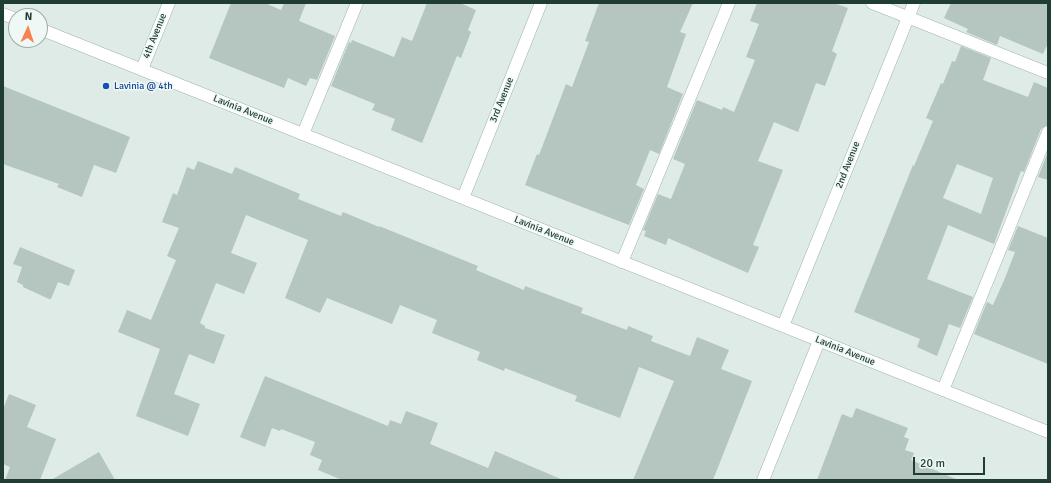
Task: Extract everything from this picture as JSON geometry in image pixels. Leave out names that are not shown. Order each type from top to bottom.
[{"type":"street","name":"4th Avenue","points":[[142,69],[168,3]]},
{"type":"street","points":[[303,134],[357,3]]},
{"type":"street","name":"3rd Avenue","points":[[463,198],[542,3]]},
{"type":"street","points":[[622,262],[729,3]]},
{"type":"street","points":[[872,3],[1048,74]]},
{"type":"street","name":"2nd Avenue","points":[[783,326],[914,3]]},
{"type":"street","name":"Lavinia Avenue","points":[[48,32],[1048,432]]},
{"type":"street","points":[[943,390],[1048,132]]},
{"type":"street","points":[[763,480],[819,341]]},
{"type":"building","points":[[231,3],[265,3],[281,10],[284,3],[306,3],[299,21],[335,36],[317,80],[310,78],[306,86],[288,78],[284,88],[209,58]]},
{"type":"building","points":[[427,3],[460,3],[476,10],[468,30],[471,32],[461,58],[457,56],[422,143],[391,130],[395,119],[372,110],[375,104],[331,86],[349,42],[351,43],[352,40],[394,57],[402,37],[412,41]]},
{"type":"building","points":[[599,3],[693,3],[680,32],[686,34],[667,87],[683,94],[659,154],[650,150],[636,185],[644,189],[629,225],[525,185],[537,154],[539,155],[566,84],[572,87],[589,42],[585,41]]},
{"type":"building","points":[[757,3],[834,3],[848,8],[832,51],[837,54],[825,86],[816,83],[798,132],[774,122],[758,161],[783,170],[753,245],[759,247],[748,273],[668,238],[666,245],[644,236],[646,231],[643,230],[658,194],[671,199],[685,164],[673,159],[697,100],[722,110],[723,107],[734,112],[755,60],[746,57],[759,24],[750,21]]},
{"type":"building","points":[[951,3],[1048,3],[1048,43],[1043,54],[1000,36],[997,45],[966,32],[968,29],[944,18]]},
{"type":"building","points":[[961,46],[991,58],[983,80],[1028,97],[1034,82],[1048,88],[1048,125],[1041,129],[1024,172],[1021,171],[994,244],[948,225],[927,279],[973,297],[960,328],[949,324],[937,356],[917,347],[920,339],[854,312],[913,165],[914,166],[933,121],[926,118],[941,83],[943,84],[952,61],[955,62]],"holes":[[[957,164],[993,178],[981,214],[943,198]]]},
{"type":"building","points":[[3,86],[130,137],[116,173],[94,165],[82,197],[57,187],[59,184],[3,164]]},
{"type":"building","points":[[1048,152],[1048,180],[1038,177]]},
{"type":"building","points":[[198,161],[232,174],[235,167],[300,194],[298,199],[341,216],[343,212],[379,226],[478,266],[476,270],[524,290],[525,286],[583,308],[581,313],[627,330],[628,326],[653,336],[651,341],[690,356],[697,337],[729,350],[721,369],[752,381],[713,480],[633,480],[674,381],[639,367],[620,418],[575,401],[577,396],[505,368],[504,371],[477,360],[480,352],[432,333],[437,320],[400,305],[392,324],[327,298],[320,313],[285,298],[308,240],[246,215],[231,253],[257,263],[244,294],[216,283],[200,323],[205,326],[205,328],[225,335],[214,364],[189,354],[174,394],[200,404],[188,436],[136,416],[160,349],[118,332],[127,310],[151,320],[176,260],[167,256],[179,228],[162,222],[173,193],[177,195],[187,167],[194,170]]},
{"type":"building","points":[[1018,226],[1048,238],[1048,364],[974,334],[987,302],[993,305],[1005,278],[1015,252],[1008,250]]},
{"type":"building","points":[[20,247],[75,270],[69,286],[58,282],[51,299],[23,287],[23,285],[17,282],[22,267],[13,264]]},
{"type":"building","points":[[265,376],[388,426],[390,420],[401,424],[406,411],[438,423],[430,444],[488,468],[495,451],[563,480],[342,480],[318,470],[322,460],[310,455],[315,442],[281,429],[280,431],[272,428],[265,447],[240,437]]},
{"type":"building","points":[[9,394],[36,405],[27,427],[56,439],[40,480],[5,480],[10,467],[3,464],[3,409]]},
{"type":"building","points":[[856,408],[908,428],[904,437],[909,439],[905,450],[914,453],[911,460],[958,480],[817,480],[842,414],[852,418]]},
{"type":"building","points":[[99,452],[115,480],[51,480]]},
{"type":"place","name":"Lavinia @ 4th","points":[[106,86]]}]
